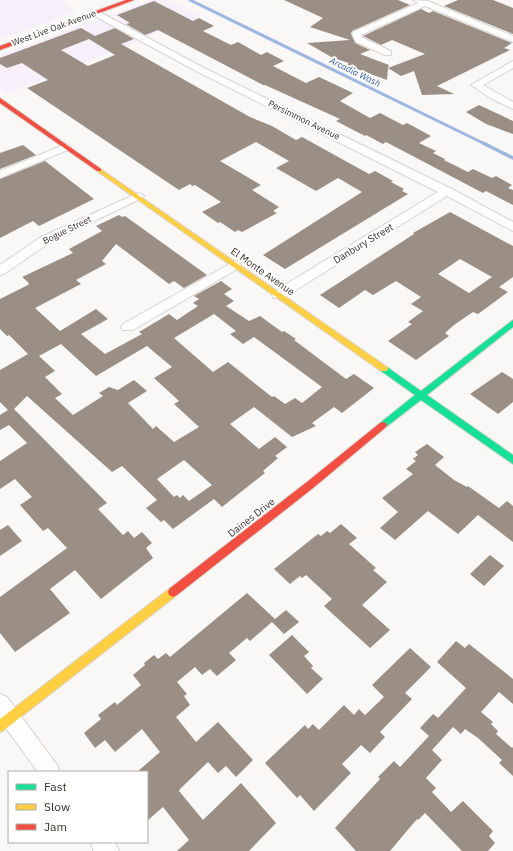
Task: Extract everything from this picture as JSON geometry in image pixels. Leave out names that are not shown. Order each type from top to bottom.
[{"type":"street","name":"West Live Oak Avenue","points":[[0,48],[131,0]]},
{"type":"street","points":[[388,53],[359,40],[356,34],[421,2],[513,39]]},
{"type":"street","name":"Persimmon Avenue","points":[[96,13],[171,54],[448,191],[513,227]]},
{"type":"street","points":[[513,64],[476,85],[513,106]]},
{"type":"street","name":"El Monte Avenue","points":[[0,100],[513,460]]},
{"type":"street","points":[[0,175],[66,147]]},
{"type":"street","name":"Danbury Street","points":[[278,295],[448,191]]},
{"type":"street","name":"Bogue Street","points":[[0,271],[45,240],[138,196]]},
{"type":"street","points":[[128,327],[235,265]]},
{"type":"street","name":"Daines Drive","points":[[3,716],[310,485],[420,394],[513,322]]},
{"type":"street","points":[[3,716],[49,771]]},
{"type":"street","points":[[102,843],[108,851]]},
{"type":"shaded area","points":[[0,0],[60,0],[75,12],[0,39]]},
{"type":"shaded area","points":[[150,0],[167,0],[201,16],[7,94],[0,89],[0,55]]},
{"type":"building","points":[[284,0],[398,0],[410,5],[352,31],[351,33],[355,43],[370,50],[360,54],[389,65],[387,80],[346,65],[349,63],[333,58],[307,43],[350,40],[310,27],[323,18]]},
{"type":"building","points":[[458,0],[493,0],[513,8],[513,34],[444,6]]},
{"type":"building","points":[[154,1],[193,21],[199,18],[214,26],[203,31],[231,45],[238,42],[261,55],[267,52],[284,61],[273,66],[306,83],[319,77],[353,93],[340,101],[370,118],[380,113],[403,125],[407,123],[431,136],[419,143],[436,151],[433,153],[445,159],[444,160],[468,172],[473,169],[492,178],[496,176],[512,185],[508,188],[513,190],[513,205],[486,191],[483,193],[386,142],[383,144],[366,135],[365,136],[336,121],[340,119],[263,85],[158,30],[145,35],[126,24],[130,23],[117,15]]},
{"type":"building","points":[[421,9],[429,13],[433,11],[512,43],[504,48],[510,50],[437,86],[454,94],[422,95],[414,71],[401,76],[388,68],[425,54],[392,40],[381,45],[363,36]]},
{"type":"building","points":[[81,28],[95,36],[115,28],[134,39],[121,44],[250,117],[272,126],[296,140],[302,137],[369,174],[375,171],[393,181],[391,182],[404,189],[402,191],[408,194],[285,269],[263,255],[362,192],[338,178],[316,191],[276,168],[289,161],[256,142],[220,161],[261,185],[252,190],[279,207],[273,211],[277,213],[242,232],[238,230],[235,232],[202,212],[221,202],[195,185],[192,186],[190,184],[179,190],[27,88],[48,80],[22,63],[7,68],[0,64],[0,58]],"holes":[[[89,39],[115,55],[88,66],[61,50]]]},
{"type":"building","points":[[479,105],[513,121],[513,134],[486,124],[466,112]]},
{"type":"building","points":[[23,145],[36,155],[0,169],[0,153]]},
{"type":"building","points":[[45,161],[94,199],[39,226],[33,221],[0,238],[0,179]]},
{"type":"building","points":[[450,212],[513,246],[513,277],[499,287],[508,292],[478,314],[473,312],[454,325],[445,333],[449,336],[416,360],[388,341],[412,324],[408,322],[423,311],[411,304],[421,297],[396,281],[373,295],[365,290],[339,308],[320,295],[414,234],[413,233]],"holes":[[[460,259],[492,277],[469,293],[438,274]]]},
{"type":"building","points":[[119,215],[122,217],[125,216],[207,275],[184,288],[174,281],[169,284],[116,244],[102,261],[106,264],[76,280],[81,284],[35,308],[60,331],[96,309],[108,319],[81,334],[105,354],[142,334],[139,332],[169,314],[177,320],[198,306],[193,303],[199,299],[194,296],[221,281],[232,289],[224,294],[234,301],[226,306],[249,321],[260,316],[282,332],[284,331],[296,339],[294,340],[346,379],[354,374],[374,388],[342,413],[334,407],[312,423],[316,426],[292,437],[254,407],[230,424],[259,449],[275,437],[287,447],[275,456],[278,458],[263,471],[265,473],[222,507],[214,499],[173,529],[164,520],[161,522],[146,508],[157,500],[122,466],[112,472],[27,396],[14,409],[107,503],[98,509],[123,535],[128,531],[134,538],[142,532],[152,543],[146,548],[153,558],[101,599],[75,570],[50,589],[70,613],[15,652],[0,633],[0,597],[67,548],[48,528],[43,531],[20,505],[32,497],[15,479],[0,489],[0,461],[27,443],[9,425],[0,430],[0,415],[8,410],[0,402],[0,370],[28,354],[9,335],[7,336],[0,329],[0,299],[28,285],[29,283],[22,277],[73,253],[69,249],[102,231],[96,226]],"holes":[[[214,314],[236,331],[230,334],[243,344],[254,337],[322,387],[302,403],[295,398],[285,404],[274,396],[272,397],[228,362],[213,372],[174,338]],[[61,344],[96,376],[147,346],[172,367],[154,378],[179,401],[174,404],[199,427],[174,442],[156,426],[153,429],[128,403],[147,391],[134,380],[118,390],[109,387],[99,393],[103,396],[73,415],[55,398],[62,394],[45,377],[55,371],[39,356]],[[184,460],[212,485],[189,501],[183,495],[180,498],[177,495],[174,497],[157,479]]]},
{"type":"building","points":[[502,372],[513,379],[513,402],[498,414],[470,394]]},
{"type":"building","points":[[427,444],[444,457],[435,465],[454,480],[467,487],[468,486],[499,508],[507,501],[513,506],[513,542],[478,515],[458,534],[428,511],[395,540],[380,528],[398,512],[382,498],[413,474],[406,469],[416,461],[413,459],[418,455],[415,452]]},
{"type":"building","points":[[341,524],[357,538],[349,544],[376,568],[373,570],[387,582],[362,605],[390,630],[370,648],[324,606],[332,599],[306,575],[302,578],[300,576],[290,584],[274,569],[318,534],[321,536],[327,531],[330,533]]},
{"type":"building","points":[[8,525],[22,541],[0,556],[0,530]]},
{"type":"building","points":[[490,555],[504,566],[484,586],[470,574]]},
{"type":"building","points":[[247,593],[275,619],[286,610],[299,622],[284,634],[272,622],[250,641],[247,638],[229,653],[236,660],[217,676],[210,669],[202,675],[195,667],[177,682],[187,694],[184,696],[190,705],[176,717],[196,742],[218,722],[253,760],[236,777],[226,766],[218,773],[208,762],[179,791],[203,820],[241,783],[276,823],[249,851],[177,851],[189,840],[163,807],[148,820],[148,771],[138,771],[160,752],[142,729],[115,752],[105,740],[95,748],[84,733],[101,719],[98,715],[115,702],[117,705],[141,685],[133,675],[145,665],[144,663],[154,655],[158,659],[166,653],[170,657]]},
{"type":"building","points":[[292,635],[309,652],[304,656],[313,666],[311,668],[323,679],[307,694],[269,655]]},
{"type":"building","points":[[456,641],[465,648],[469,644],[513,679],[513,704],[499,692],[481,712],[493,722],[491,724],[498,731],[496,734],[512,748],[513,747],[513,776],[499,763],[502,760],[478,738],[465,729],[461,734],[453,727],[432,750],[442,760],[426,778],[436,788],[432,792],[451,812],[463,801],[493,831],[489,836],[495,843],[488,851],[462,851],[425,813],[418,820],[417,819],[390,851],[356,851],[335,828],[380,779],[378,777],[394,761],[400,767],[429,736],[420,728],[433,714],[438,718],[466,688],[437,662]]},
{"type":"building","points":[[410,648],[431,667],[405,693],[412,699],[380,732],[385,737],[370,753],[361,745],[342,764],[351,773],[314,811],[300,795],[297,798],[265,763],[305,725],[308,729],[313,724],[319,730],[344,705],[354,715],[359,709],[365,715],[384,697],[372,685]]},
{"type":"waterway","name":"Arcadia Wash","points":[[190,0],[485,144]]},
{"type":"waterway","name":"Arcadia Wash","points":[[485,144],[513,158]]},
{"type":"traffic: fast","points":[[383,425],[513,323]]},
{"type":"traffic: fast","points":[[384,369],[513,460]]},
{"type":"traffic: slow","points":[[99,170],[384,369]]},
{"type":"traffic: slow","points":[[0,726],[173,592]]},
{"type":"traffic: jam","points":[[0,48],[131,0]]},
{"type":"traffic: jam","points":[[0,100],[99,170]]},
{"type":"traffic: jam","points":[[173,592],[310,485],[383,425]]}]
